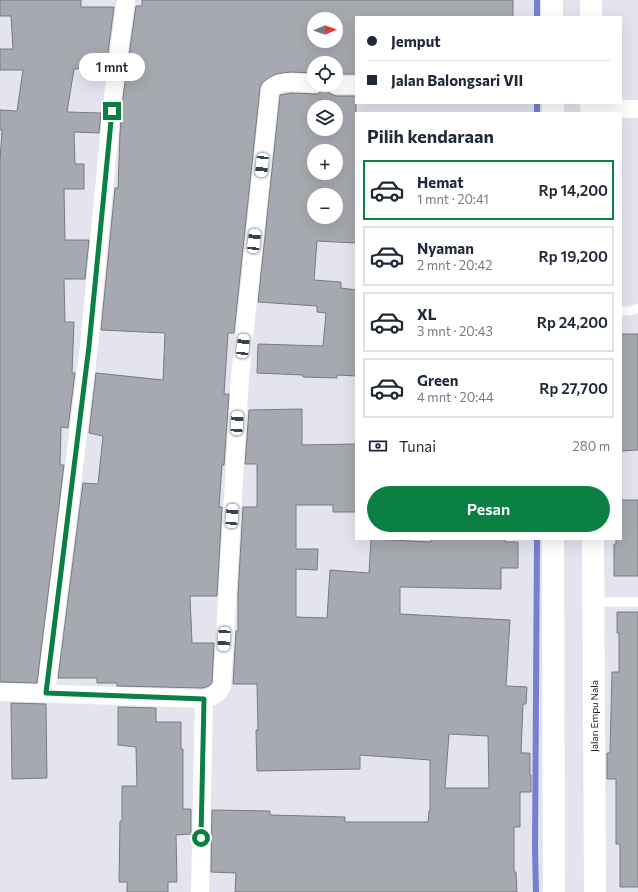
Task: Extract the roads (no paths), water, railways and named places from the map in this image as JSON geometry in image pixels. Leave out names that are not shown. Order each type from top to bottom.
[{"type":"main road","points":[[552,0],[552,16]]},
{"type":"main road","points":[[591,0],[591,16]]},
{"type":"main road","points":[[553,540],[554,892]]},
{"type":"main road","name":"Jalan Empu Nala","points":[[593,540],[595,892]]},
{"type":"street","points":[[46,693],[89,346],[113,96],[126,0]]},
{"type":"street","points":[[0,692],[204,699],[218,693],[222,686],[240,377],[270,90],[273,86],[283,82],[307,84]]},
{"type":"street","points":[[343,85],[355,86]]},
{"type":"street","points":[[591,108],[638,109]]},
{"type":"street","points":[[200,892],[204,699]]},
{"type":"lane","points":[[622,311],[631,311],[638,308]]},
{"type":"lane","points":[[593,602],[638,602]]},
{"type":"waterway","points":[[537,0],[537,16]]},
{"type":"waterway","points":[[537,104],[537,112]]},
{"type":"waterway","points":[[536,892],[537,540]]}]
